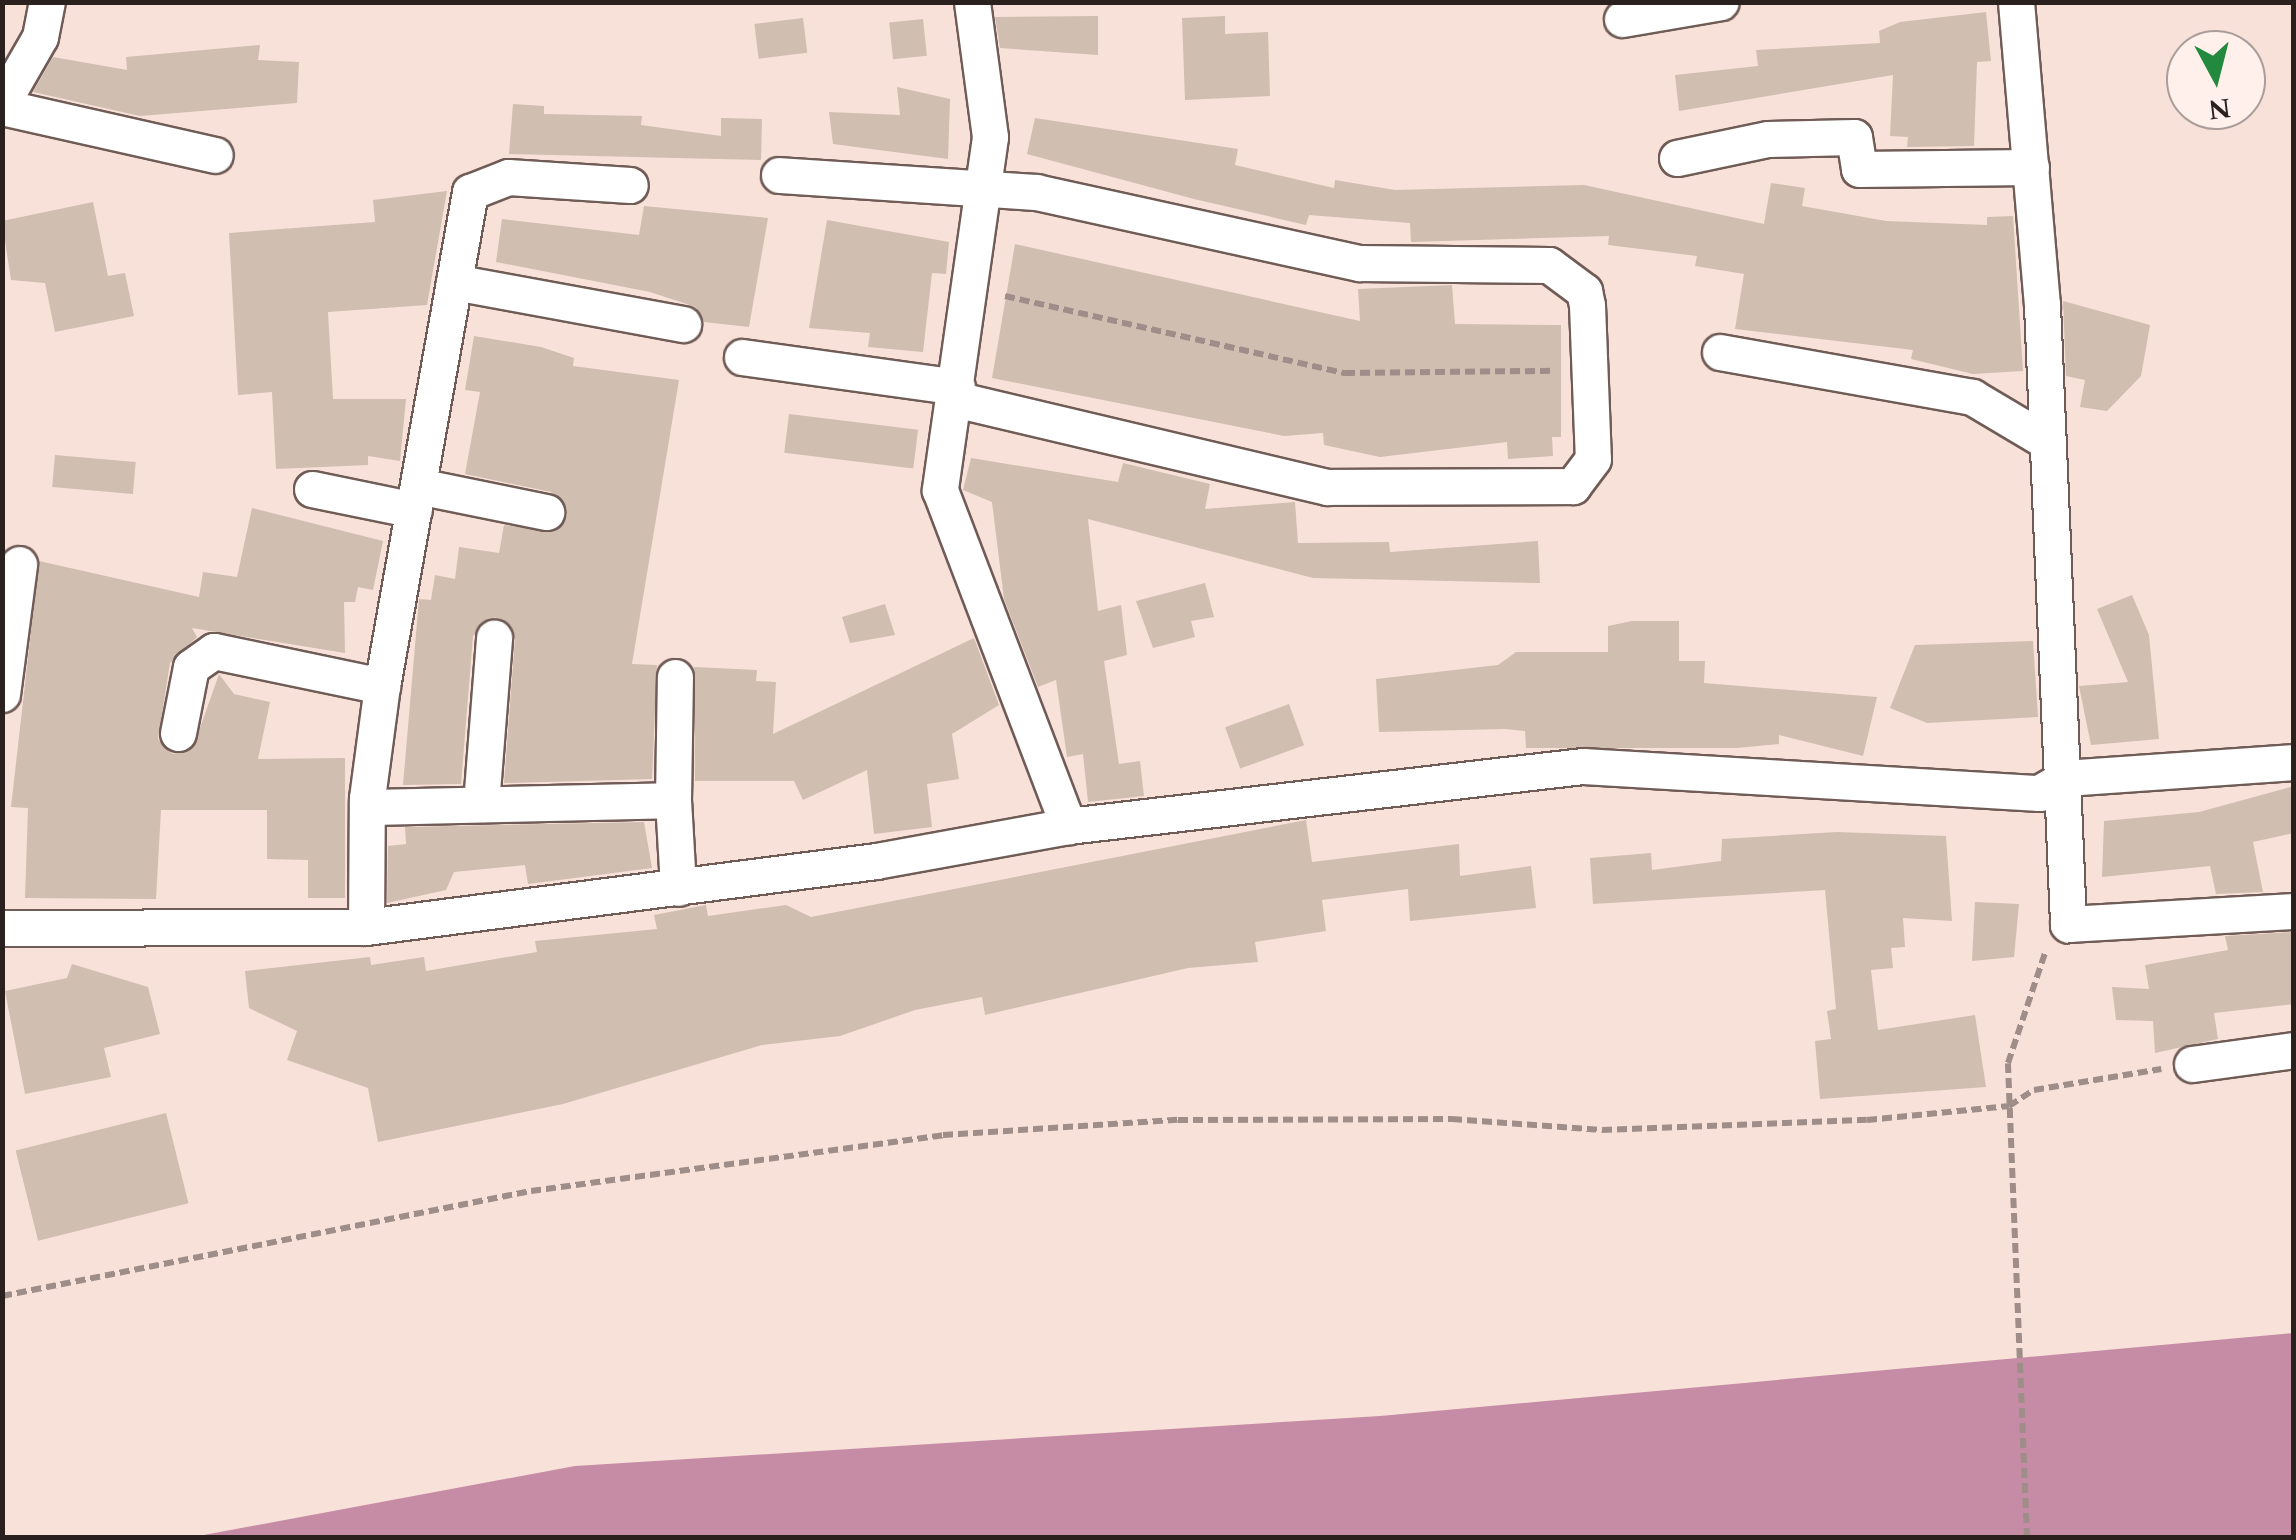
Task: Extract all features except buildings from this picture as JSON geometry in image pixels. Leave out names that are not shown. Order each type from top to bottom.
[{"type":"street","points":[[47,2],[40,37],[2,105],[216,155]]},
{"type":"street","points":[[972,2],[988,109],[986,185],[942,506],[1062,790],[1068,826]]},
{"type":"street","points":[[1622,19],[1721,2]]},
{"type":"street","points":[[2016,2],[2030,167],[2041,438],[2065,778],[2068,924],[2294,911]]},
{"type":"street","points":[[1677,158],[1768,139],[1854,138],[1859,170],[2030,167]]},
{"type":"street","points":[[742,357],[956,393],[1327,487],[1573,486],[1593,459],[1584,291],[1548,265],[1359,263],[986,185],[779,176]]},
{"type":"street","points":[[366,927],[368,807],[382,686],[470,192],[508,178],[630,184]]},
{"type":"street","points":[[454,282],[683,324]]},
{"type":"street","points":[[1720,352],[1972,397],[2041,438]]},
{"type":"street","points":[[312,488],[546,512]]},
{"type":"street","points":[[2,694],[19,564]]},
{"type":"street","points":[[481,804],[494,638]]},
{"type":"street","points":[[178,734],[191,666],[214,651],[382,686]]},
{"type":"street","points":[[675,677],[673,800],[678,888]]},
{"type":"street","points":[[2,928],[366,927],[678,888],[1068,826],[1583,766],[2039,793],[2065,778],[2294,762]]},
{"type":"street","points":[[368,807],[673,800]]},
{"type":"street","points":[[2192,1064],[2294,1050]]},
{"type":"path","points":[[973,289],[1345,374],[1590,371]]},
{"type":"path","points":[[2027,1538],[2008,1106],[2023,1014],[2044,953],[2068,924]]},
{"type":"path","points":[[2,1296],[618,1176],[943,1136],[1308,1118],[1602,1130],[2008,1106],[2034,1090],[2192,1064]]},
{"type":"shaded area","points":[[2293,1333],[2293,1537],[193,1537],[575,1466],[1380,1416]]}]
